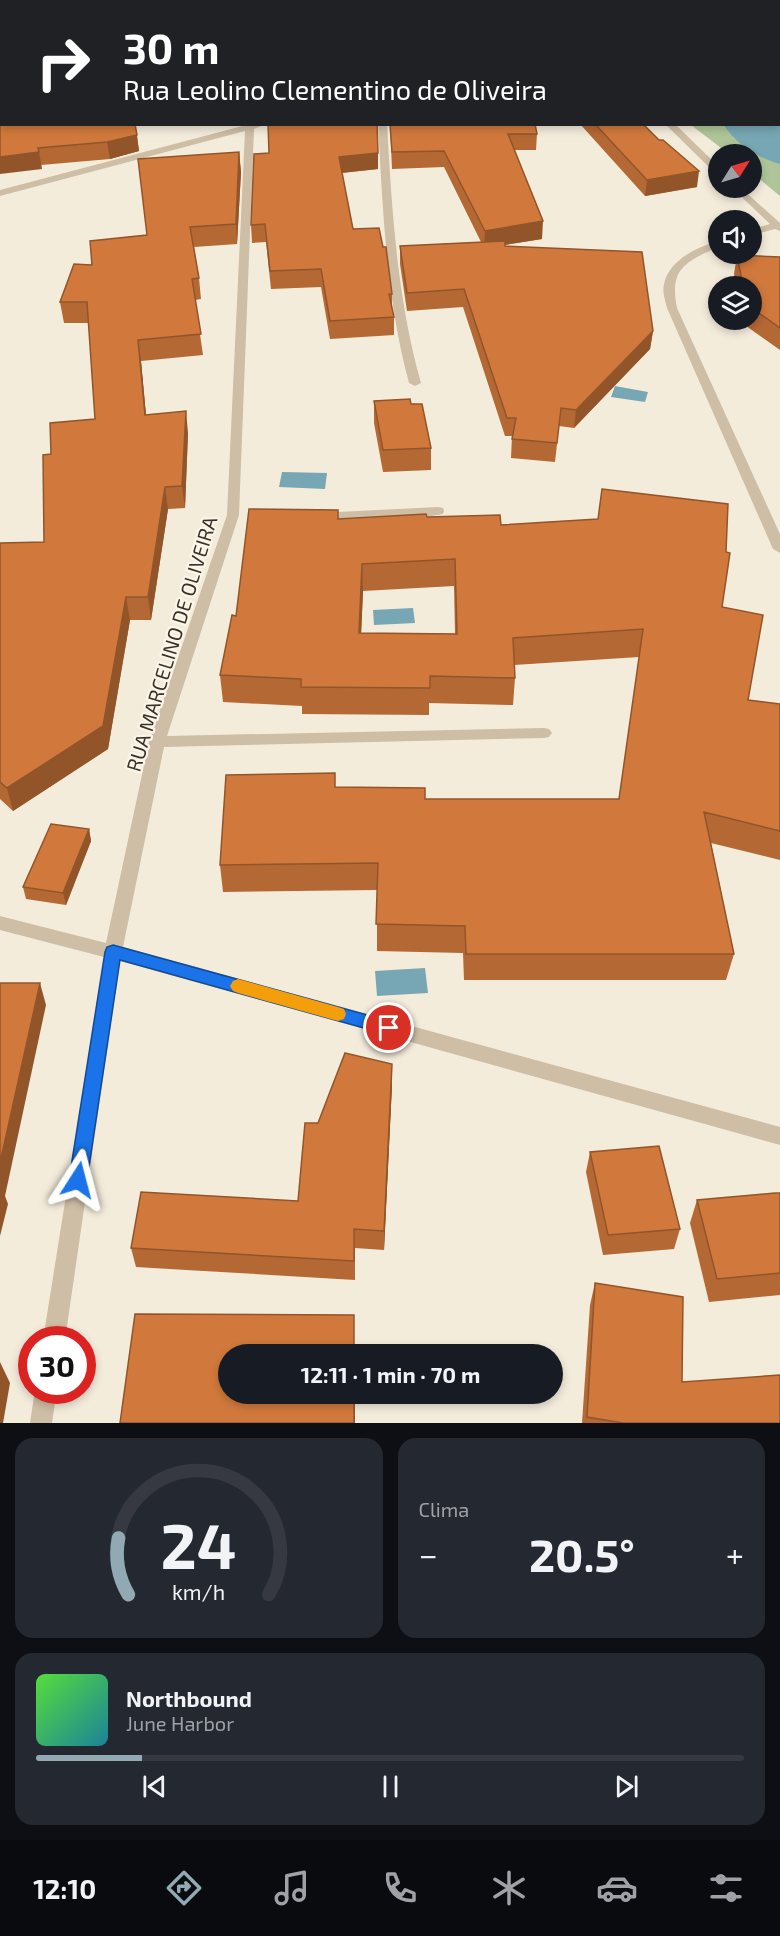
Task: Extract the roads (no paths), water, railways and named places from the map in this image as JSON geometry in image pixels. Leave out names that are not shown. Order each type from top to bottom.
[{"type":"street","points":[[0,193],[256,126]]},
{"type":"street","name":"RUA MARCELINO DE OLIVEIRA","points":[[56,1326],[113,952],[157,742],[238,515],[256,126]]},
{"type":"street","points":[[382,126],[396,306],[415,382]]},
{"type":"street","points":[[671,126],[708,161]]},
{"type":"street","points":[[747,198],[778,227]]},
{"type":"street","points":[[762,230],[778,227]]},
{"type":"street","points":[[708,248],[676,268],[668,286],[672,308],[780,549]]},
{"type":"street","points":[[310,516],[354,517],[438,511]]},
{"type":"street","points":[[157,742],[544,733]]},
{"type":"street","points":[[0,923],[780,1136]]},
{"type":"street","points":[[41,1423],[44,1404]]},
{"type":"water","points":[[615,386],[648,392],[645,402],[611,397]]},
{"type":"water","points":[[282,472],[327,473],[325,489],[279,487]]},
{"type":"water","points":[[413,608],[415,623],[374,625],[373,610]]},
{"type":"water","points":[[425,968],[428,993],[377,996],[375,971]]},
{"type":"waterway","points":[[749,126],[780,149]]}]
